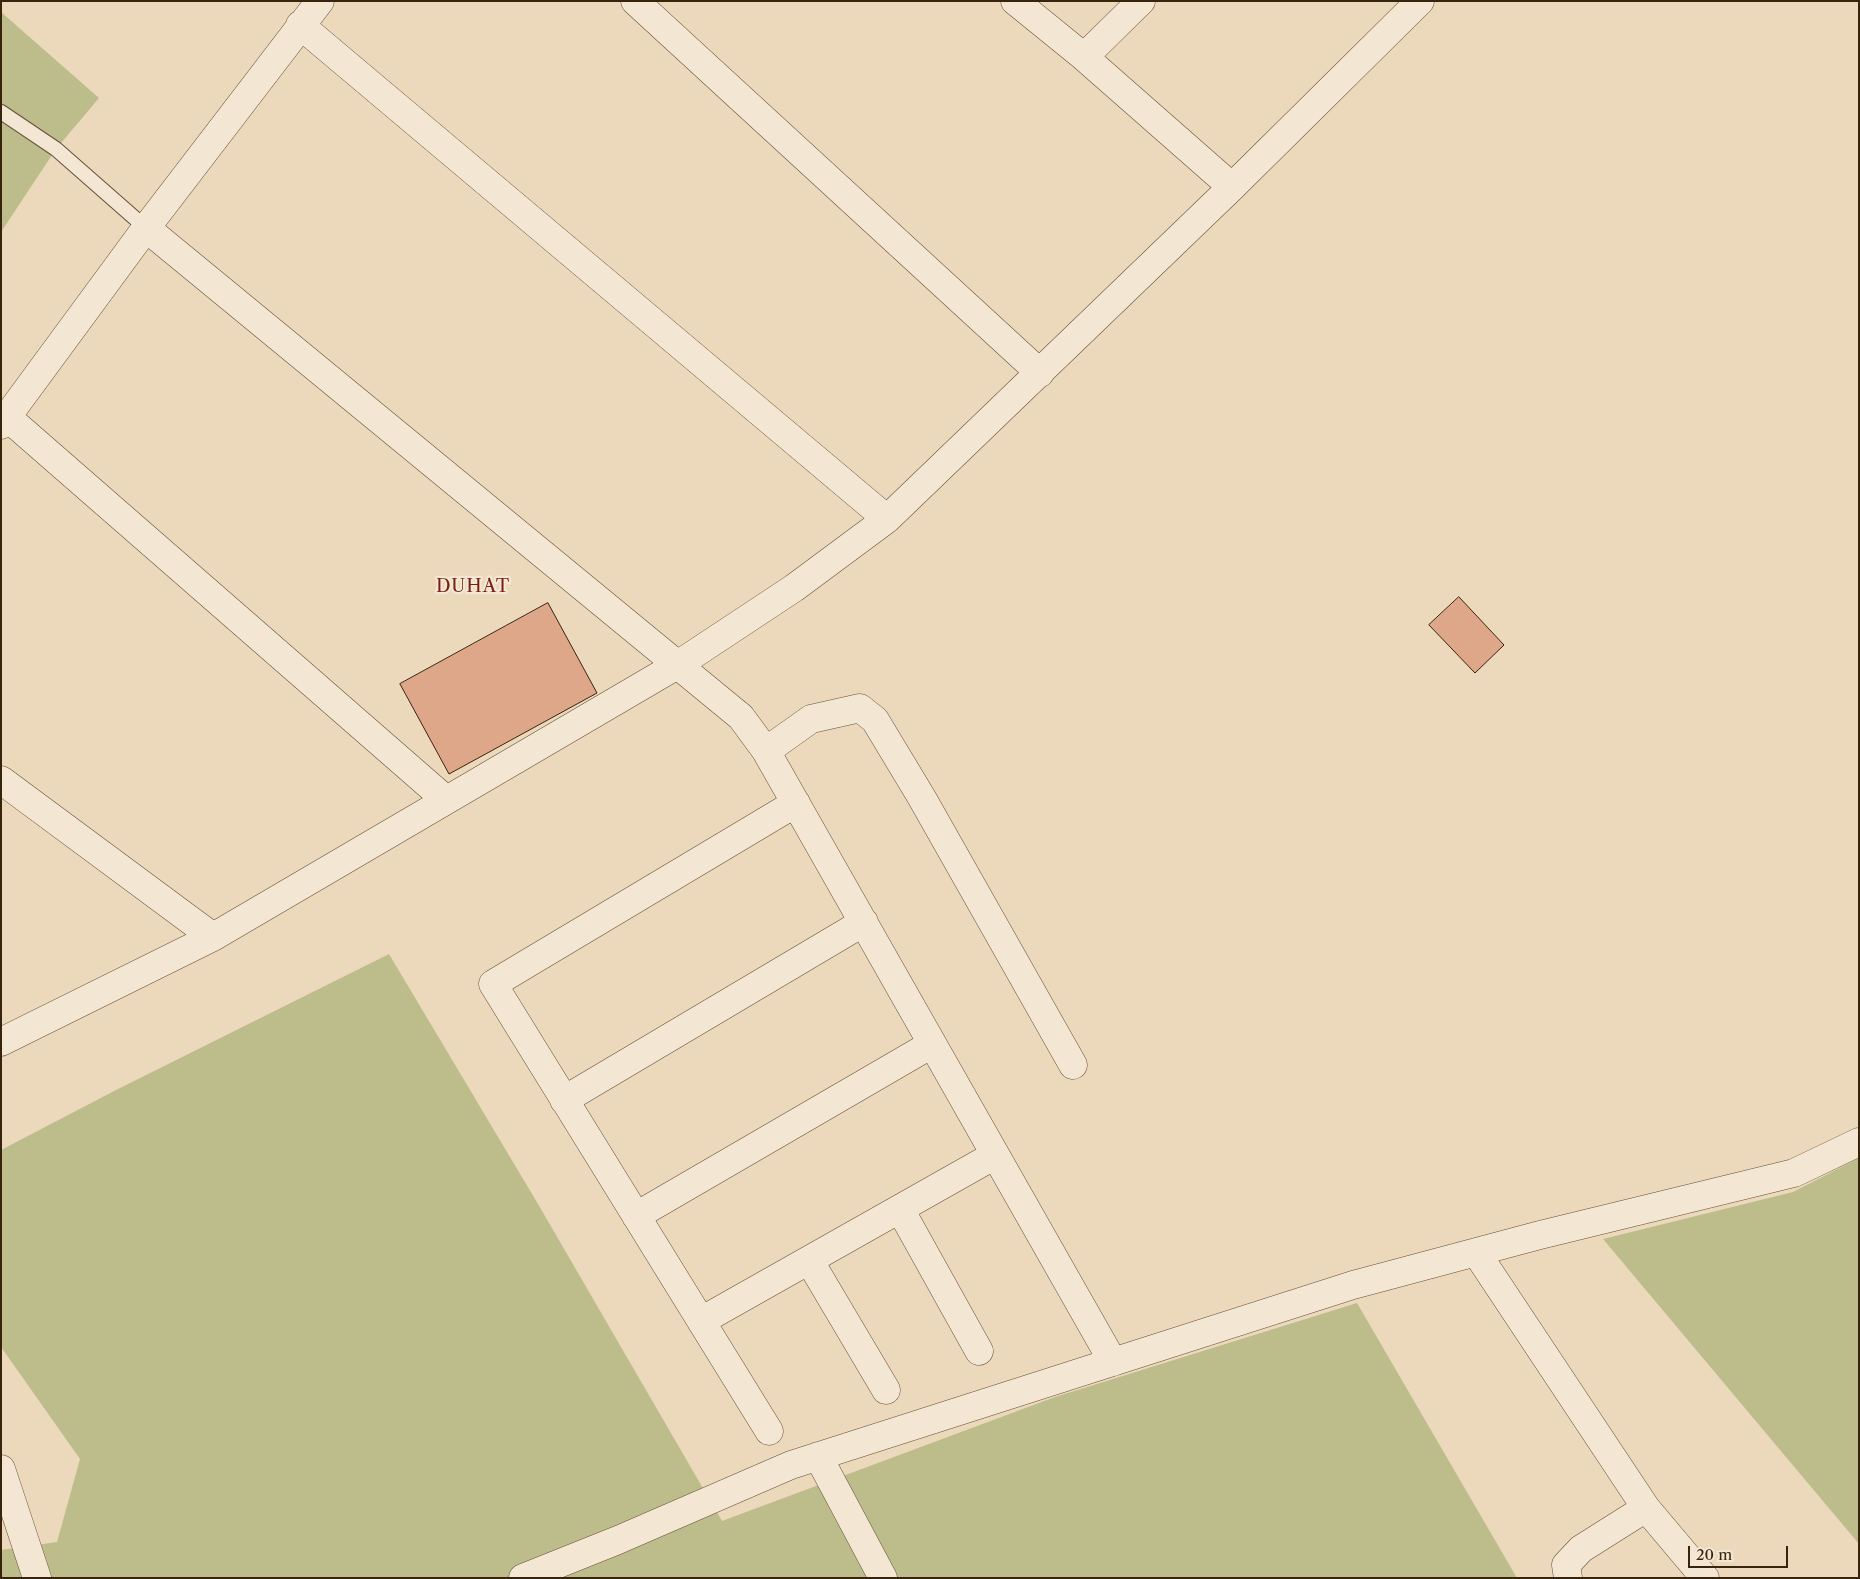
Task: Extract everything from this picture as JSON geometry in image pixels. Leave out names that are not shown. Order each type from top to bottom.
[{"type":"street","points":[[320,1],[146,228],[4,421],[445,799]]},
{"type":"street","points":[[635,1],[1040,373]]},
{"type":"street","points":[[1015,1],[1084,57],[1232,187]]},
{"type":"street","points":[[1084,57],[1141,1]]},
{"type":"street","points":[[1,1042],[213,936],[679,664],[794,588],[888,519],[1232,187],[1420,1]]},
{"type":"street","points":[[300,25],[888,519]]},
{"type":"street","points":[[146,228],[679,664],[741,717],[766,751],[796,803],[1113,1362]]},
{"type":"street","points":[[766,751],[811,719],[860,708],[875,720],[922,798],[1073,1066]]},
{"type":"street","points":[[1,780],[213,936]]},
{"type":"street","points":[[768,1431],[493,984],[796,803]]},
{"type":"street","points":[[564,1100],[864,922]]},
{"type":"street","points":[[636,1216],[932,1044]]},
{"type":"street","points":[[523,1578],[618,1540],[791,1465],[818,1456],[1353,1285],[1476,1252],[1794,1173],[1859,1142]]},
{"type":"street","points":[[701,1322],[994,1155]]},
{"type":"street","points":[[900,1208],[979,1351]]},
{"type":"street","points":[[1476,1252],[1646,1508],[1705,1578]]},
{"type":"street","points":[[809,1260],[886,1390]]},
{"type":"street","points":[[818,1456],[883,1578]]},
{"type":"street","points":[[1,1468],[37,1578]]},
{"type":"street","points":[[1568,1578],[1566,1565],[1582,1549],[1646,1508]]},
{"type":"lane","points":[[1,112],[56,149],[146,228]]},
{"type":"green space","points":[[1,12],[99,98],[56,149],[1,232]]},
{"type":"green space","points":[[389,954],[538,1204],[722,1521],[1055,1397],[1357,1303],[1517,1578],[1,1578],[1,1550],[57,1542],[80,1459],[1,1347],[1,1150],[116,1090]]},
{"type":"green space","points":[[1859,1158],[1859,1544],[1603,1239],[1793,1192]]},
{"type":"building","points":[[1459,597],[1504,645],[1475,673],[1429,625]]},
{"type":"building","points":[[548,603],[597,693],[449,774],[400,684]]},
{"type":"district","name":"DUHAT","points":[[473,587]]}]
